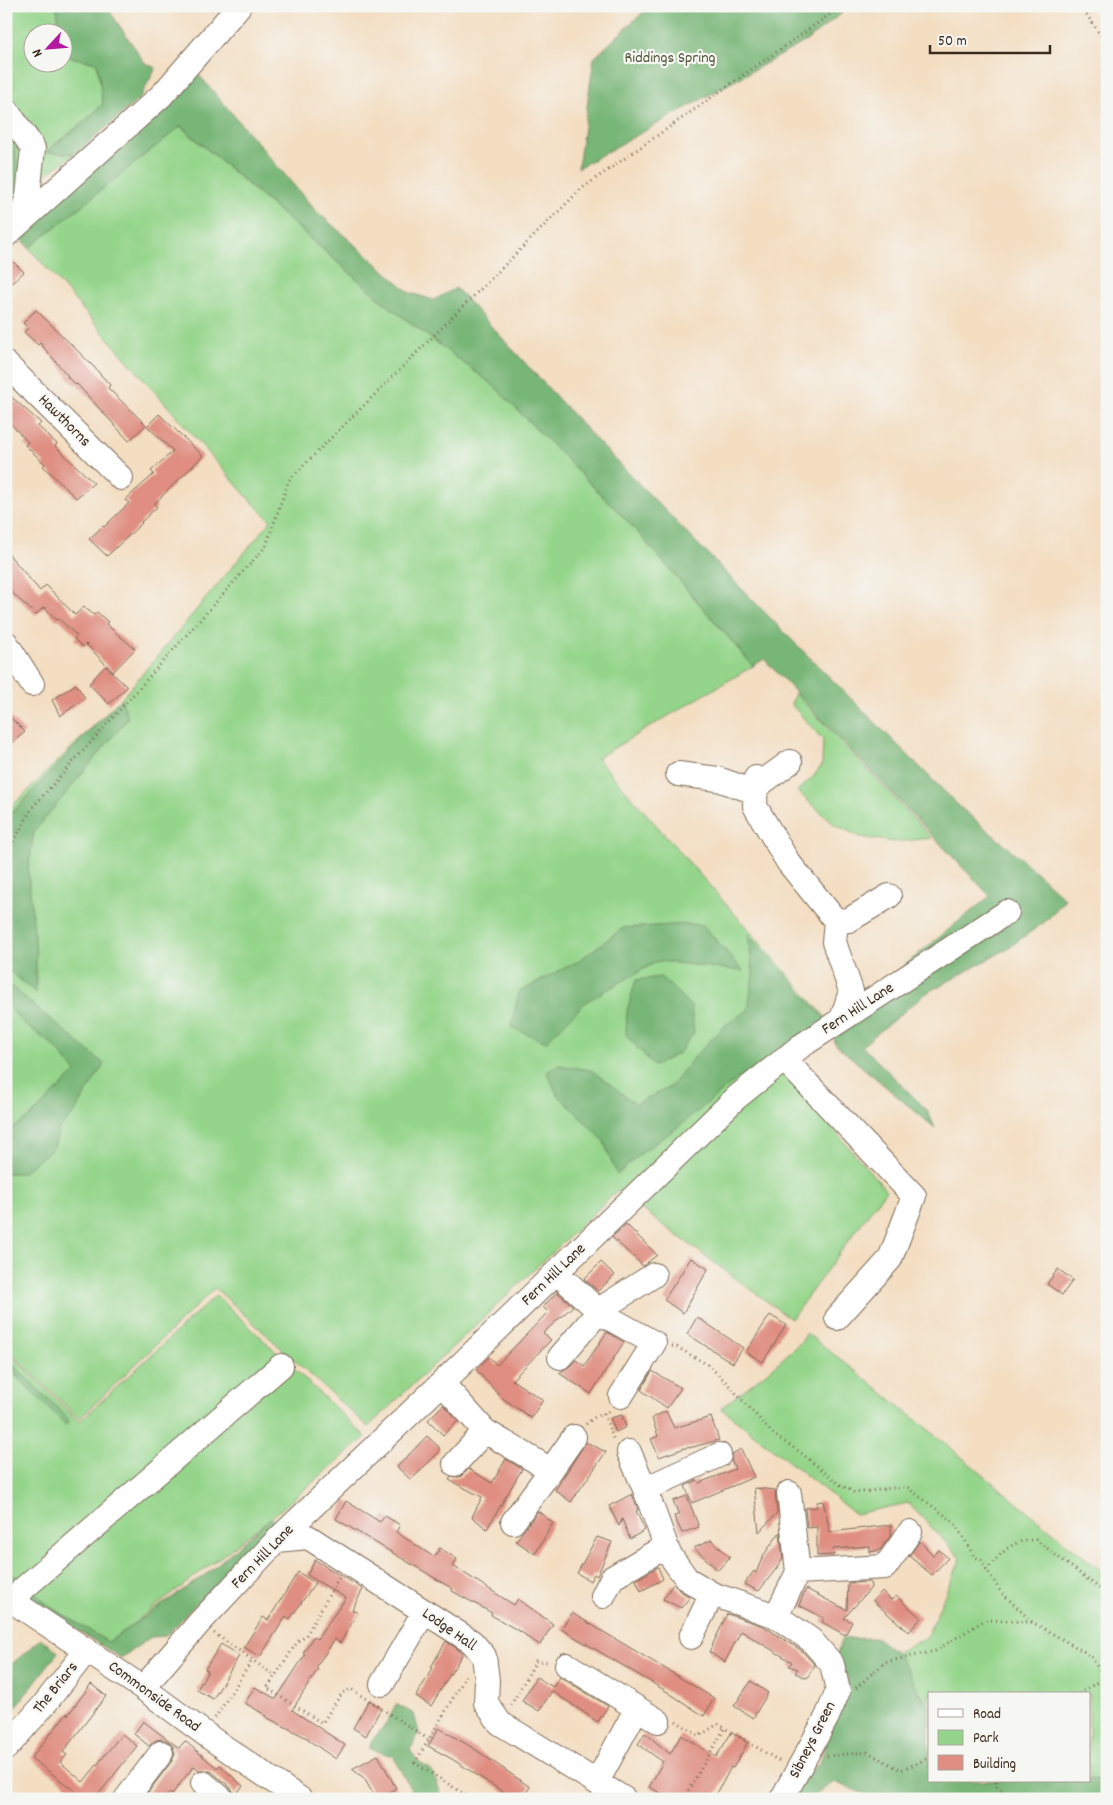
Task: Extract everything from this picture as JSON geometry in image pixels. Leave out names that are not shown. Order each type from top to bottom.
[{"type":"street","points":[[12,230],[162,95],[238,6]]},
{"type":"street","points":[[6,109],[33,148],[28,196],[12,230]]},
{"type":"street","name":"Hawthorns","points":[[6,364],[121,478]]},
{"type":"street","points":[[6,643],[32,684]]},
{"type":"street","points":[[678,774],[756,785],[790,762]]},
{"type":"street","points":[[756,785],[755,806],[788,862],[836,921],[834,942],[851,991],[842,1019]]},
{"type":"street","points":[[836,921],[849,920],[889,896]]},
{"type":"street","name":"Fern Hill Lane","points":[[144,1688],[199,1623],[277,1540],[442,1384],[737,1097],[784,1059],[842,1019],[1007,912]]},
{"type":"street","points":[[784,1059],[914,1196],[890,1259],[837,1318]]},
{"type":"street","points":[[557,1273],[599,1311],[654,1343],[622,1396]]},
{"type":"street","points":[[560,1357],[602,1308],[654,1275]]},
{"type":"street","points":[[10,1600],[267,1371]]},
{"type":"street","points":[[442,1384],[485,1431],[551,1470]]},
{"type":"street","points":[[455,1464],[485,1431]]},
{"type":"street","points":[[513,1522],[577,1433]]},
{"type":"street","name":"Sibneys Green","points":[[629,1452],[669,1554],[687,1579],[712,1594],[776,1616],[811,1640],[832,1664],[838,1691],[827,1717],[782,1799]]},
{"type":"street","points":[[645,1489],[719,1455]]},
{"type":"street","points":[[776,1616],[798,1572],[789,1493]]},
{"type":"street","points":[[798,1572],[886,1567],[910,1532]]},
{"type":"street","name":"Lodge Hall","points":[[277,1540],[308,1537],[472,1642],[484,1656],[487,1680],[486,1703],[500,1723],[624,1799]]},
{"type":"street","points":[[603,1596],[612,1578],[666,1546]]},
{"type":"street","points":[[691,1637],[712,1594]]},
{"type":"street","name":"Commonside Road","points":[[10,1600],[144,1688],[300,1799]]},
{"type":"street","points":[[382,1684],[424,1612]]},
{"type":"street","name":"The Briars","points":[[6,1748],[43,1706],[87,1650]]},
{"type":"street","points":[[567,1665],[658,1721]]},
{"type":"street","points":[[597,1782],[637,1708]]},
{"type":"street","points":[[126,1799],[162,1753]]},
{"type":"street","points":[[203,1783],[222,1799]]},
{"type":"path","points":[[6,855],[32,808],[266,546],[288,480],[581,189],[842,6]]},
{"type":"path","points":[[1081,6],[1107,45]]},
{"type":"path","points":[[654,1343],[677,1346],[708,1365],[774,1435],[800,1452],[839,1484],[855,1493],[892,1488],[908,1488],[954,1522],[975,1558],[981,1560],[1000,1591],[1032,1622],[1090,1654],[1107,1682]]},
{"type":"path","points":[[577,1433],[593,1418],[604,1414],[617,1405],[622,1396]]},
{"type":"path","points":[[604,1414],[614,1440],[629,1452]]},
{"type":"path","points":[[986,1570],[1004,1550],[1024,1540],[1036,1540],[1107,1594]]},
{"type":"path","points":[[348,1563],[305,1637],[298,1641],[267,1688],[322,1723],[342,1693],[351,1689],[428,1739]]},
{"type":"path","points":[[834,1699],[853,1690],[885,1662],[935,1650],[985,1620],[1032,1622]]},
{"type":"path","points":[[199,1623],[275,1676]]},
{"type":"path","points":[[472,1799],[415,1763],[480,1652]]},
{"type":"path","points":[[205,1733],[253,1660]]},
{"type":"path","points":[[500,1723],[536,1661],[567,1665]]},
{"type":"path","points":[[1082,1692],[1105,1677]]},
{"type":"path","points":[[658,1721],[671,1718],[700,1736],[718,1724],[800,1764],[867,1752],[901,1770],[928,1758]]},
{"type":"path","points":[[683,1799],[725,1728]]},
{"type":"path","points":[[996,1782],[997,1786],[1011,1799]]},
{"type":"green space","points":[[6,6],[57,6],[58,22],[22,22],[22,72],[72,72],[72,57],[97,63],[103,104],[84,122],[46,151],[75,154],[21,192],[6,138]]},
{"type":"green space","points":[[57,6],[106,6],[145,63],[156,68],[139,99],[75,154],[46,152],[84,122],[103,104],[97,63],[72,57],[72,22],[58,22]]},
{"type":"green space","name":"Riddings Spring","points":[[650,6],[851,6],[806,41],[578,168],[594,58]]},
{"type":"green space","points":[[188,65],[199,75],[315,210],[410,293],[434,300],[456,288],[597,441],[783,631],[961,808],[1025,862],[1065,899],[1046,921],[1005,950],[925,994],[862,1046],[927,1110],[935,1128],[835,1044],[833,1025],[831,1025],[990,896],[764,659],[753,666],[635,529],[494,386],[387,305],[181,126],[29,248],[15,234]]},
{"type":"green space","points":[[180,126],[387,305],[494,386],[635,529],[753,666],[597,758],[829,1021],[777,1065],[886,1190],[791,1319],[617,1191],[368,1427],[215,1288],[79,1419],[6,1348],[6,812],[122,698],[271,521],[248,498],[29,248]]},
{"type":"green space","points":[[6,138],[14,141],[21,192],[6,205]]},
{"type":"green space","points":[[795,693],[932,838],[894,842],[861,837],[835,825],[797,791],[813,777],[822,765],[823,740],[791,704]]},
{"type":"green space","points":[[121,698],[128,718],[34,832],[28,871],[36,953],[36,993],[6,968],[6,845],[9,816]]},
{"type":"green space","points":[[687,924],[703,925],[743,971],[658,961],[587,1001],[546,1042],[511,1027],[519,992],[578,961],[623,928]]},
{"type":"green space","points":[[748,934],[831,1025],[741,1076],[683,1123],[639,1155],[617,1175],[603,1140],[557,1094],[547,1072],[558,1065],[591,1070],[636,1104],[670,1087],[695,1056],[724,1026],[748,1010],[753,973]]},
{"type":"green space","points":[[661,977],[691,1006],[694,1033],[679,1053],[654,1066],[626,1035],[627,1011],[636,980]]},
{"type":"green space","points":[[6,982],[104,1064],[73,1115],[59,1129],[54,1147],[22,1173],[6,1173],[6,1133],[31,1116],[76,1072],[53,1045],[24,1024],[6,1003]]},
{"type":"green space","points":[[216,1295],[366,1437],[271,1518],[108,1643],[48,1605],[6,1568],[6,1350],[79,1422]]},
{"type":"green space","points":[[806,1333],[882,1392],[1107,1575],[1107,1799],[886,1799],[848,1678],[926,1638],[961,1558],[908,1503],[855,1514],[721,1408],[771,1369],[802,1341]]},
{"type":"green space","points":[[6,1358],[69,1419],[66,1425],[6,1366]]},
{"type":"green space","points":[[271,1518],[280,1526],[206,1593],[166,1636],[151,1637],[121,1658],[6,1584],[6,1568],[48,1605],[108,1642],[206,1574]]},
{"type":"green space","points":[[877,1638],[895,1652],[903,1662],[928,1707],[928,1782],[1090,1782],[1090,1778],[1107,1782],[1107,1799],[867,1799],[862,1793],[834,1782],[808,1799],[788,1799],[807,1774],[820,1763],[848,1678],[836,1660],[841,1639]]},
{"type":"green space","points":[[41,1639],[58,1652],[6,1720],[6,1669]]},
{"type":"green space","points":[[396,1704],[414,1714],[419,1733],[410,1750],[417,1760],[434,1773],[442,1799],[410,1799],[411,1790],[393,1756],[370,1749],[371,1742],[387,1722]]},
{"type":"building","points":[[6,255],[24,272],[6,288]]},
{"type":"building","points":[[36,310],[93,366],[110,385],[108,388],[146,425],[129,441],[77,384],[67,377],[40,343],[38,345],[24,332],[28,328],[23,323]]},
{"type":"building","points":[[6,392],[41,423],[38,426],[57,444],[55,446],[94,483],[76,498],[43,466],[45,464],[25,445],[28,442],[6,419]]},
{"type":"building","points":[[159,414],[203,456],[154,504],[157,507],[142,523],[107,556],[89,539],[129,503],[125,500],[154,474],[151,471],[173,451],[147,426]]},
{"type":"building","points":[[6,551],[40,591],[46,585],[75,615],[84,607],[94,615],[97,612],[108,622],[106,624],[135,649],[113,672],[86,644],[83,647],[74,639],[77,636],[44,607],[36,615],[6,587]]},
{"type":"building","points":[[105,666],[127,687],[109,704],[89,684]]},
{"type":"building","points":[[76,684],[85,698],[60,716],[52,700]]},
{"type":"building","points":[[6,713],[25,732],[6,748]]},
{"type":"building","points":[[626,1224],[657,1255],[643,1266],[612,1237]]},
{"type":"building","points":[[691,1258],[708,1269],[683,1313],[664,1300]]},
{"type":"building","points":[[601,1262],[615,1275],[598,1291],[584,1279]]},
{"type":"building","points":[[1058,1269],[1073,1280],[1062,1295],[1047,1284]]},
{"type":"building","points":[[557,1292],[573,1306],[543,1333],[551,1340],[512,1380],[543,1400],[531,1418],[501,1397],[476,1370],[489,1357],[497,1365],[548,1312],[543,1307]]},
{"type":"building","points":[[770,1315],[786,1325],[763,1362],[746,1352]]},
{"type":"building","points":[[697,1317],[743,1348],[733,1363],[687,1334]]},
{"type":"building","points":[[607,1332],[624,1342],[591,1394],[559,1373],[576,1360],[584,1366]]},
{"type":"building","points":[[652,1371],[681,1388],[667,1408],[641,1390]]},
{"type":"building","points":[[443,1405],[458,1421],[443,1435],[428,1420]]},
{"type":"building","points":[[666,1411],[674,1428],[711,1417],[719,1440],[688,1447],[659,1457],[651,1439],[658,1436],[652,1418]]},
{"type":"building","points":[[622,1415],[626,1427],[616,1432],[610,1418]]},
{"type":"building","points":[[427,1436],[439,1447],[439,1452],[411,1480],[397,1467]]},
{"type":"building","points":[[586,1442],[606,1452],[571,1502],[555,1490]]},
{"type":"building","points":[[741,1449],[754,1477],[692,1503],[685,1486],[698,1480],[699,1483],[735,1469],[731,1460],[732,1454]]},
{"type":"building","points":[[506,1459],[522,1469],[487,1529],[472,1517],[482,1497],[449,1480],[451,1477],[460,1477],[469,1469],[492,1483]]},
{"type":"building","points":[[754,1488],[775,1490],[777,1513],[759,1532]]},
{"type":"building","points":[[632,1494],[638,1510],[636,1511],[645,1530],[630,1539],[622,1519],[619,1526],[609,1506]]},
{"type":"building","points":[[687,1496],[699,1527],[682,1533],[674,1516],[679,1515],[673,1501]]},
{"type":"building","points":[[346,1501],[380,1522],[385,1516],[400,1525],[396,1532],[434,1557],[440,1548],[457,1559],[453,1566],[514,1605],[518,1599],[553,1624],[540,1645],[491,1615],[492,1613],[452,1591],[453,1589],[336,1519]]},
{"type":"building","points":[[823,1501],[830,1532],[891,1525],[891,1535],[880,1550],[870,1552],[870,1546],[833,1549],[834,1555],[817,1556],[817,1527],[807,1528],[805,1508],[817,1507],[817,1502]]},
{"type":"building","points":[[538,1511],[553,1523],[535,1554],[516,1541]]},
{"type":"building","points":[[780,1532],[783,1559],[759,1591],[744,1584],[754,1571],[756,1573],[763,1556]]},
{"type":"building","points":[[597,1537],[612,1542],[597,1576],[594,1574],[590,1581],[577,1573]]},
{"type":"building","points":[[711,1540],[730,1557],[718,1570],[694,1548]]},
{"type":"building","points":[[920,1541],[933,1555],[939,1550],[948,1558],[932,1575],[909,1556]]},
{"type":"building","points":[[315,1560],[363,1589],[352,1610],[358,1613],[340,1643],[335,1639],[316,1667],[318,1669],[292,1710],[345,1745],[336,1759],[309,1739],[266,1717],[245,1703],[255,1687],[276,1699],[305,1655],[303,1653],[313,1637],[317,1639],[346,1598],[307,1575]]},
{"type":"building","points":[[658,1567],[663,1579],[641,1591],[636,1580]]},
{"type":"building","points":[[298,1572],[315,1583],[290,1619],[286,1616],[260,1657],[244,1647],[263,1617],[268,1620]]},
{"type":"building","points":[[870,1582],[871,1588],[844,1618],[852,1622],[845,1635],[822,1622],[824,1618],[799,1605],[806,1589],[847,1610],[848,1583]]},
{"type":"building","points":[[673,1584],[690,1597],[681,1608],[663,1599]]},
{"type":"building","points":[[882,1591],[891,1600],[896,1596],[921,1618],[909,1632],[873,1601]]},
{"type":"building","points":[[572,1613],[714,1698],[704,1716],[666,1691],[561,1629]]},
{"type":"building","points":[[727,1614],[763,1626],[802,1651],[815,1665],[807,1678],[795,1673],[798,1669],[789,1666],[792,1662],[741,1631],[725,1662],[709,1652]]},
{"type":"building","points":[[446,1641],[463,1653],[431,1706],[416,1696],[433,1668],[431,1667]]},
{"type":"building","points":[[221,1644],[239,1656],[213,1699],[197,1690],[208,1671],[205,1669]]},
{"type":"building","points":[[536,1677],[553,1687],[560,1677],[608,1706],[598,1722],[552,1691],[539,1711],[522,1701]]},
{"type":"building","points":[[751,1681],[768,1693],[753,1718],[734,1706]]},
{"type":"building","points":[[91,1684],[106,1696],[63,1752],[67,1755],[60,1762],[83,1782],[122,1734],[137,1746],[98,1795],[102,1799],[70,1799],[76,1792],[31,1758],[67,1713],[68,1715]]},
{"type":"building","points":[[369,1700],[381,1708],[366,1736],[353,1728]]},
{"type":"building","points":[[143,1721],[179,1748],[185,1741],[217,1768],[220,1765],[243,1786],[235,1795],[231,1788],[212,1772],[199,1770],[194,1766],[172,1794],[170,1792],[164,1799],[143,1799],[172,1761],[175,1754],[169,1742],[162,1739],[156,1740],[149,1746],[134,1734]]},
{"type":"building","points":[[439,1728],[473,1748],[530,1787],[522,1799],[514,1799],[452,1759],[428,1746]]},
{"type":"building","points":[[732,1732],[746,1741],[746,1746],[733,1768],[731,1767],[714,1799],[672,1799],[649,1787],[663,1762],[638,1744],[645,1733],[670,1754],[681,1735],[716,1757]]},
{"type":"building","points":[[378,1755],[396,1788],[387,1794],[389,1799],[376,1799],[364,1778],[352,1769]]}]
